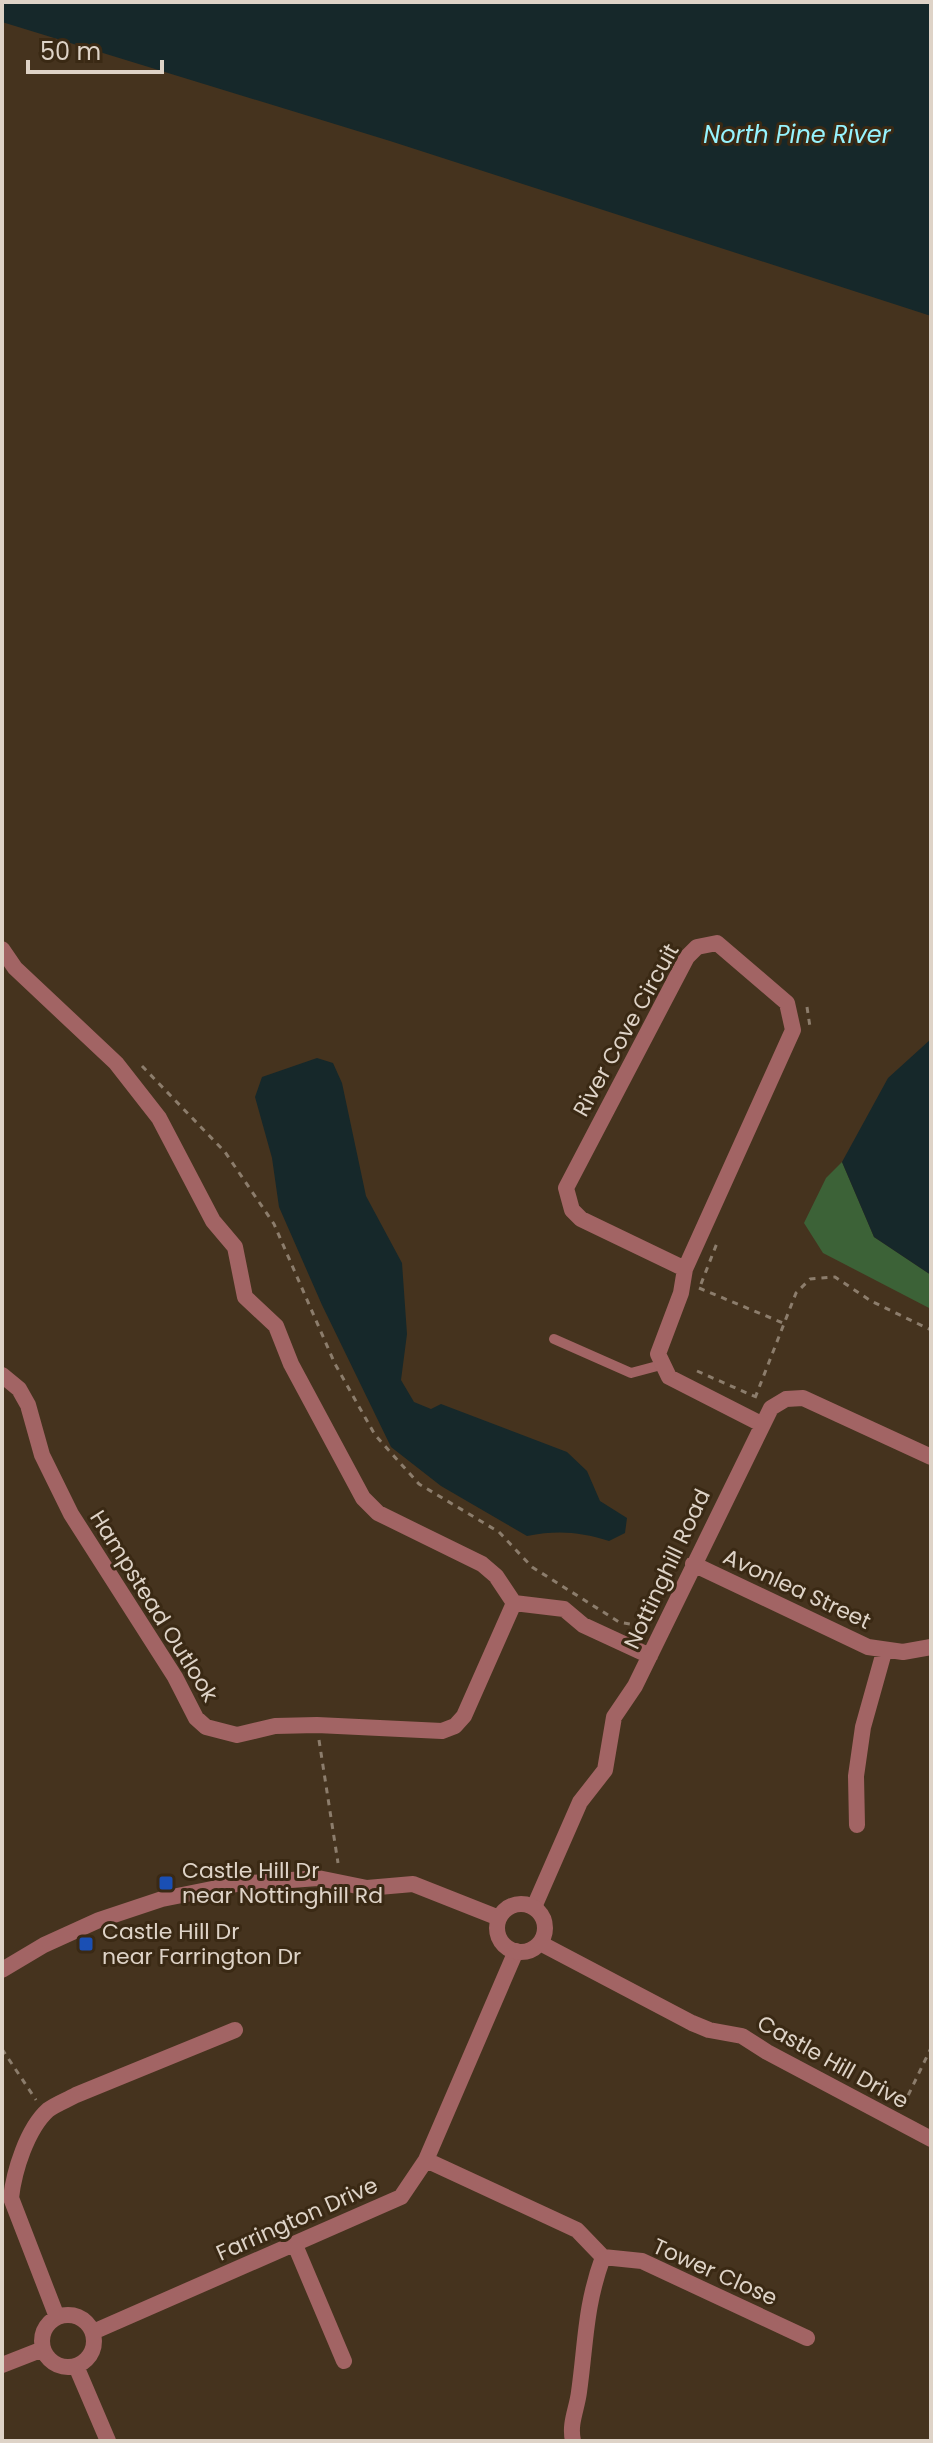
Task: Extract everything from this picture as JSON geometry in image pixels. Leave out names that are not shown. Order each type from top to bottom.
[{"type":"street","name":"River Cove Circuit","points":[[661,1365],[658,1354],[681,1293],[685,1269],[793,1030],[787,1003],[717,943],[697,947],[687,957],[566,1188],[572,1210],[581,1219],[685,1269]]},
{"type":"street","points":[[2,949],[15,968],[116,1063],[159,1118],[213,1221],[235,1247],[245,1297],[276,1326],[291,1364],[363,1498],[378,1513],[482,1564],[496,1576],[514,1603],[564,1609],[583,1625],[650,1656]]},
{"type":"street","points":[[661,1365],[669,1377],[761,1424]]},
{"type":"street","name":"Hampstead Outlook","points":[[2,1375],[19,1389],[28,1405],[42,1455],[71,1514],[175,1677],[196,1718],[220,1733],[237,1735],[275,1726],[317,1725],[430,1733],[455,1726],[464,1716],[514,1603]]},
{"type":"street","points":[[771,1408],[786,1399],[803,1398],[931,1457]]},
{"type":"street","name":"Nottinghill Road","points":[[534,1907],[580,1802],[605,1770],[614,1717],[650,1656],[771,1408]]},
{"type":"street","name":"Avonlea Street","points":[[693,1564],[884,1652],[931,1647]]},
{"type":"street","points":[[857,1825],[856,1776],[863,1727],[884,1652]]},
{"type":"street","points":[[2,1970],[44,1945],[99,1920],[162,1899],[237,1884],[290,1879],[341,1882],[367,1888],[413,1884],[499,1918]]},
{"type":"street","points":[[510,1907],[534,1907],[544,1920],[540,1943],[529,1951],[516,1951],[500,1939],[499,1918],[510,1907]]},
{"type":"street","name":"Castle Hill Drive","points":[[540,1943],[692,2023],[756,2042],[767,2052],[931,2139]]},
{"type":"street","name":"Farrington Drive","points":[[93,2332],[401,2197],[426,2160],[516,1951]]},
{"type":"street","points":[[57,2317],[11,2198],[13,2181],[27,2145],[45,2113],[76,2095],[235,2030]]},
{"type":"street","points":[[426,2160],[577,2230],[603,2257],[584,2328],[579,2393],[571,2431],[573,2441]]},
{"type":"street","points":[[295,2245],[344,2361]]},
{"type":"street","name":"Tower Close","points":[[603,2257],[642,2261],[807,2338]]},
{"type":"street","points":[[57,2317],[78,2317],[93,2332],[92,2352],[76,2366],[60,2366],[43,2349],[44,2330],[57,2317]]},
{"type":"street","points":[[2,2365],[43,2349]]},
{"type":"street","points":[[76,2366],[108,2441]]},
{"type":"lane","points":[[554,1339],[631,1373],[661,1365]]},
{"type":"path","points":[[804,1001],[811,1020],[809,1032]]},
{"type":"path","points":[[142,1066],[225,1152],[274,1224],[335,1364],[375,1435],[419,1484],[499,1532],[532,1567],[619,1622],[635,1625],[646,1622],[653,1613]]},
{"type":"path","points":[[681,1293],[697,1295],[719,1238]]},
{"type":"path","points":[[771,1408],[754,1401],[796,1293],[810,1279],[835,1277],[871,1301],[931,1330]]},
{"type":"path","points":[[699,1288],[783,1323]]},
{"type":"path","points":[[695,1370],[756,1397]]},
{"type":"path","points":[[317,1725],[341,1882]]},
{"type":"path","points":[[895,2122],[931,2048]]},
{"type":"path","points":[[2,2049],[45,2113]]},
{"type":"green space","points":[[842,1162],[874,1237],[931,1275],[931,1309],[823,1253],[804,1223],[826,1178]]},
{"type":"water","name":"North Pine River","points":[[2,2],[931,2],[931,316],[390,141],[2,22]]},
{"type":"water","points":[[931,1039],[931,1275],[874,1237],[842,1162],[888,1078]]},
{"type":"water","points":[[317,1058],[333,1063],[342,1083],[366,1196],[402,1263],[407,1334],[401,1380],[414,1402],[431,1409],[441,1404],[567,1452],[587,1471],[600,1501],[627,1518],[625,1533],[609,1541],[569,1533],[527,1536],[441,1486],[391,1447],[322,1305],[279,1207],[272,1158],[255,1097],[262,1077]]},
{"type":"place","name":"Castle Hill Dr near Nottinghill Rd","points":[[166,1883]]},
{"type":"place","name":"Castle Hill Dr near Farrington Dr","points":[[86,1944]]}]
